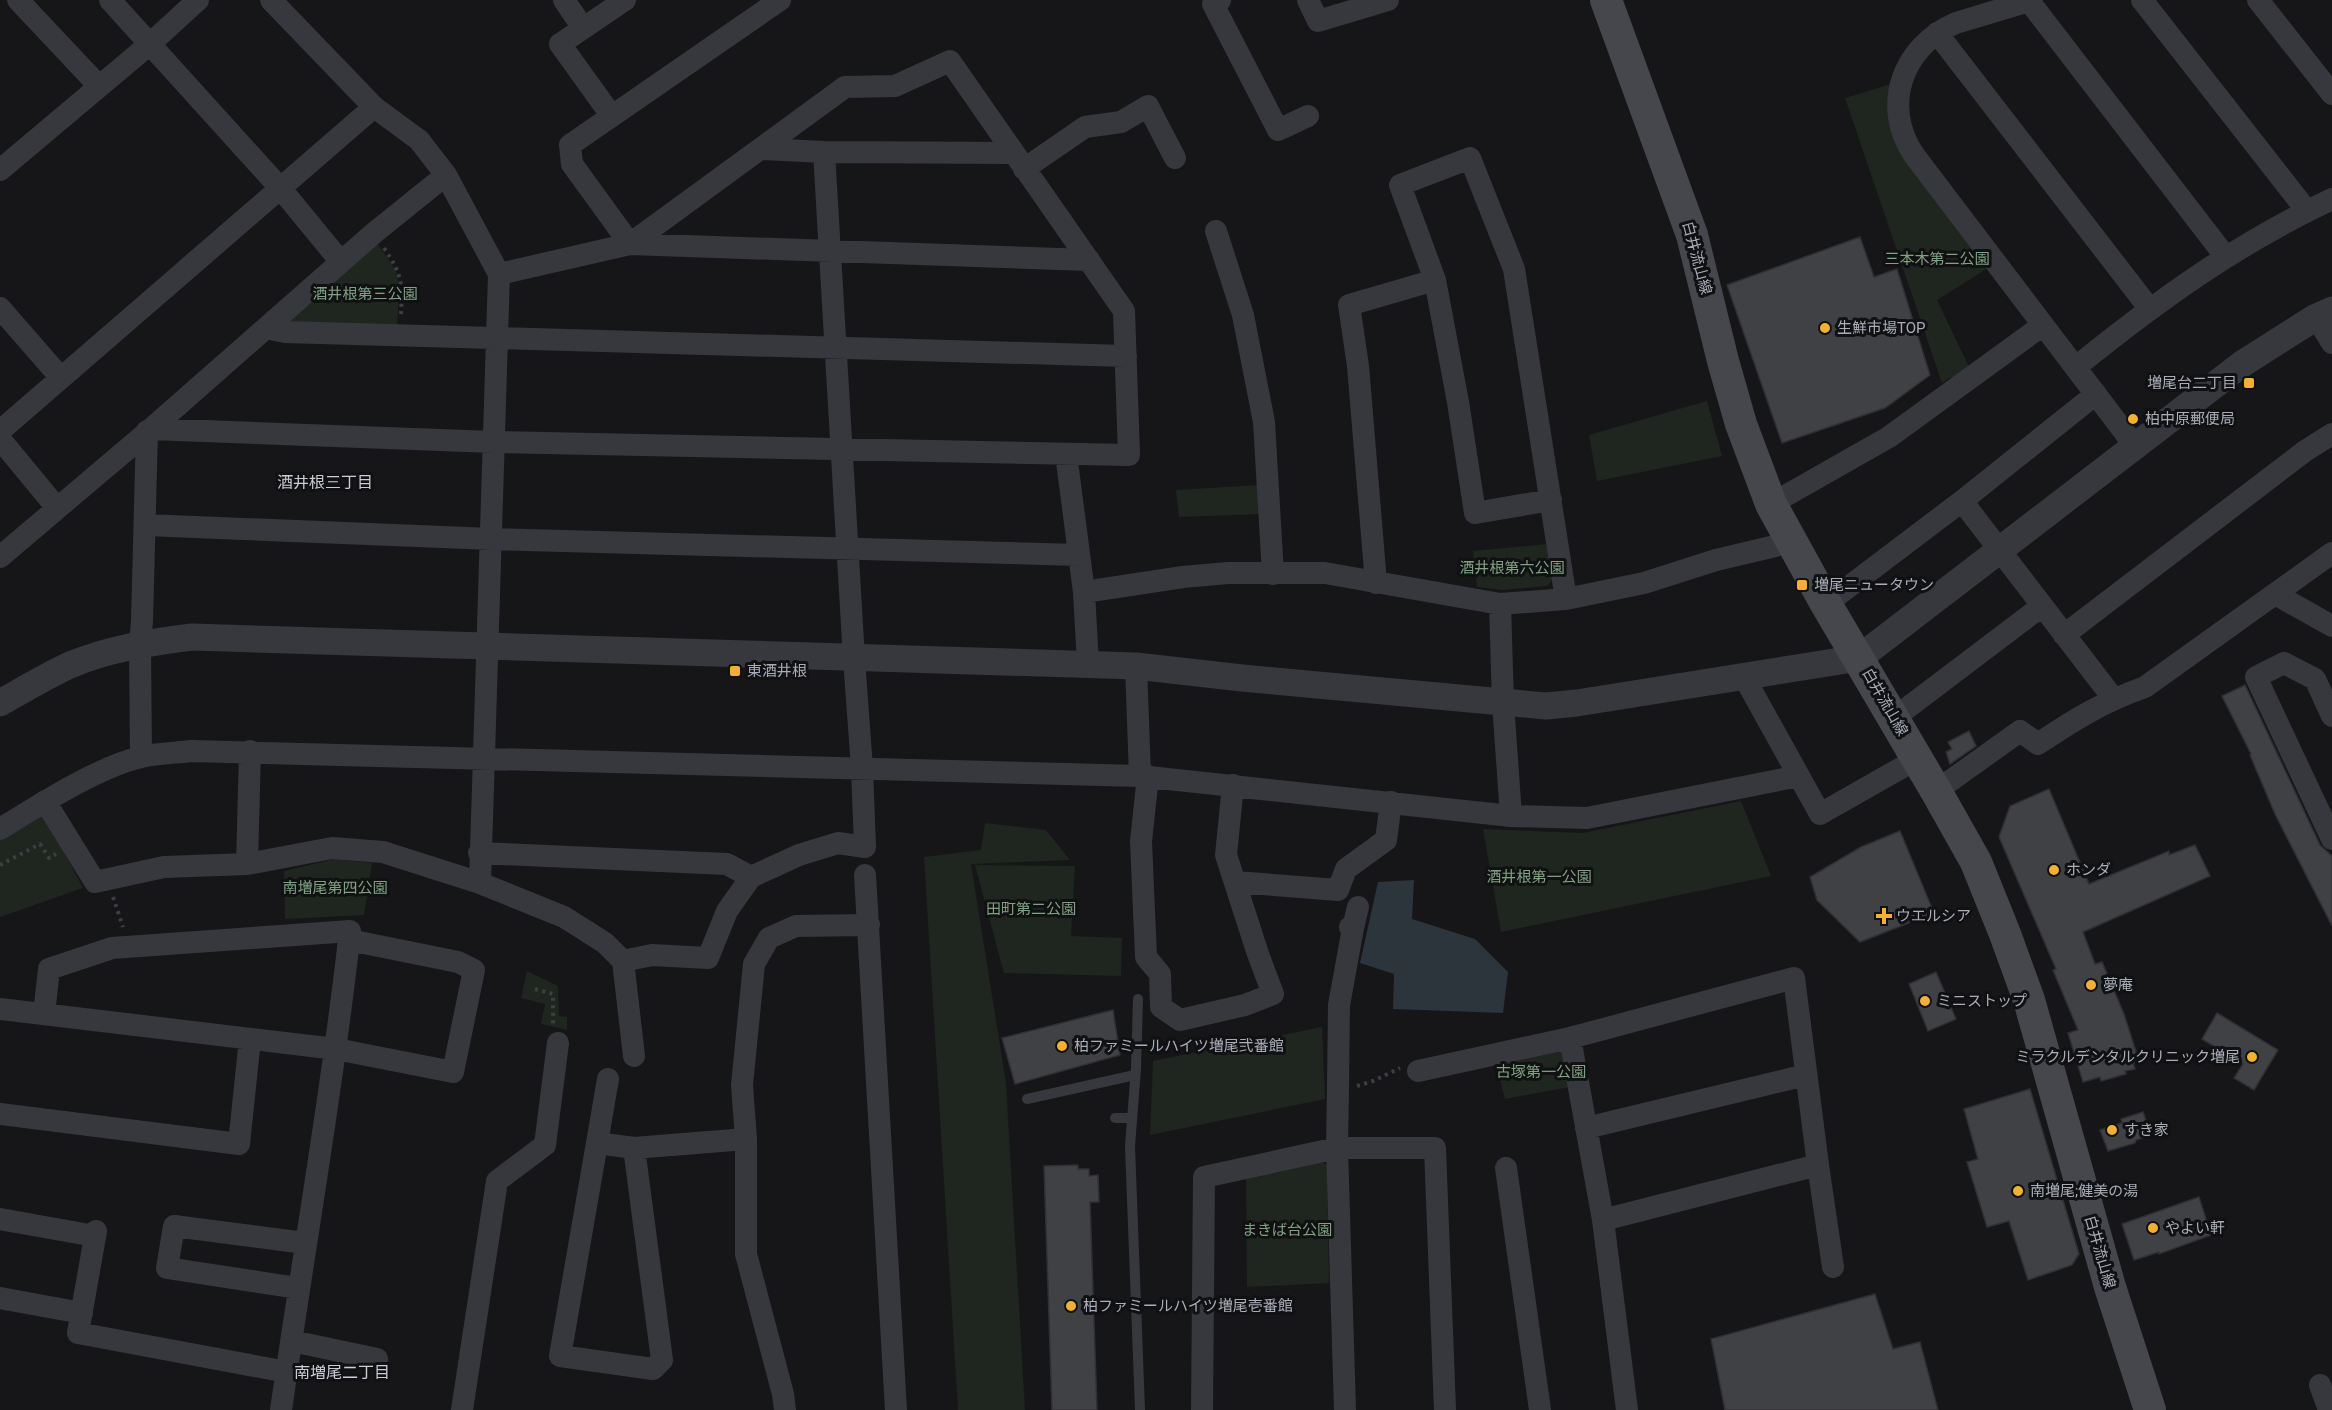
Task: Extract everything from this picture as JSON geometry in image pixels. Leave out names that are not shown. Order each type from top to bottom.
[{"type":"main road","name":"白井流山線","points":[[1606,0],[1692,235],[1741,424],[1771,504],[1826,604],[1976,862],[2005,934],[2025,989],[2110,1287],[2150,1410]]},
{"type":"street","points":[[18,0],[98,85]]},
{"type":"street","points":[[110,0],[281,189],[341,262]]},
{"type":"street","points":[[0,170],[198,0]]},
{"type":"street","points":[[271,0],[374,107],[419,140],[446,175],[499,274],[492,538],[479,852],[480,883]]},
{"type":"street","points":[[564,0],[583,28]]},
{"type":"street","points":[[611,115],[560,44],[625,0]]},
{"type":"street","points":[[630,244],[572,164],[570,145],[780,0]]},
{"type":"street","points":[[1220,0],[1213,4],[1278,129],[1308,116]]},
{"type":"street","points":[[1308,0],[1318,21],[1388,0]]},
{"type":"street","points":[[2135,446],[1905,142],[1897,101],[1904,72],[1922,45],[1937,33],[1956,23],[2030,0],[2225,256]]},
{"type":"street","points":[[2142,0],[2307,211]]},
{"type":"street","points":[[2258,0],[2332,94]]},
{"type":"street","points":[[1937,33],[2149,308]]},
{"type":"street","points":[[149,430],[493,442],[1129,455],[1124,311],[950,61],[895,86],[845,87],[630,244]]},
{"type":"street","points":[[760,149],[1018,161],[1085,127],[1121,122],[1148,106],[1175,159]]},
{"type":"street","points":[[0,430],[374,107]]},
{"type":"street","points":[[623,961],[652,955],[708,958],[727,911],[751,877],[799,855],[838,843],[865,847],[824,152]]},
{"type":"street","points":[[1551,500],[1475,513],[1458,402],[1435,280],[1401,184],[1470,158],[1514,269],[1551,500],[1566,599]]},
{"type":"street","points":[[0,557],[374,233],[446,175]]},
{"type":"street","points":[[2076,367],[2149,308],[2225,256],[2332,199]]},
{"type":"street","points":[[1216,231],[1243,315],[1264,422],[1273,574]]},
{"type":"street","points":[[499,274],[630,244],[1089,260]]},
{"type":"street","points":[[1376,583],[1358,366],[1349,305],[1435,280]]},
{"type":"street","points":[[0,308],[61,378]]},
{"type":"street","points":[[0,703],[69,665],[101,653],[192,637],[1136,666],[1503,703],[1546,706],[1577,703],[1859,658],[2242,364],[2324,314],[2332,343]]},
{"type":"street","points":[[1771,504],[1889,437],[2043,325]]},
{"type":"street","points":[[266,328],[285,332],[401,336],[1126,356]]},
{"type":"street","points":[[1826,604],[1962,501],[2096,394]]},
{"type":"street","points":[[141,757],[140,645],[149,430]]},
{"type":"street","points":[[2064,635],[2306,451],[2332,434]]},
{"type":"street","points":[[0,440],[57,508]]},
{"type":"street","points":[[1066,454],[1084,592],[1088,665]]},
{"type":"street","points":[[1962,501],[2113,698]]},
{"type":"street","points":[[146,525],[492,538],[1079,555]]},
{"type":"street","points":[[1084,592],[1183,577],[1228,573],[1325,573],[1500,604],[1566,599],[1644,583],[1716,560],[1792,542]]},
{"type":"street","points":[[1936,791],[2020,730],[2038,744],[2088,711],[2113,698],[2145,687],[2332,553]]},
{"type":"street","points":[[2275,594],[2332,626]]},
{"type":"street","points":[[1500,604],[1503,703],[1511,816]]},
{"type":"street","points":[[1894,718],[2042,606]]},
{"type":"street","points":[[2332,716],[2314,679],[2284,663],[2256,677],[2332,839]]},
{"type":"street","points":[[1136,666],[1144,776],[1141,841],[1146,957],[1160,974],[1161,1007],[1180,1020],[1245,1005],[1274,993],[1258,954],[1226,855],[1233,785]]},
{"type":"street","points":[[1744,677],[1820,814],[1917,759]]},
{"type":"street","points":[[0,829],[45,801],[108,769],[141,757],[192,751],[1144,776],[1511,816],[1587,818],[1799,776]]},
{"type":"street","points":[[247,864],[250,751]]},
{"type":"street","points":[[45,801],[94,882],[164,867],[247,864],[332,848],[383,852],[480,883],[564,917],[605,943],[623,961],[634,1056]]},
{"type":"street","points":[[1236,882],[1338,890],[1346,869],[1386,840],[1391,802]]},
{"type":"street","points":[[479,852],[727,864],[751,877]]},
{"type":"street","points":[[866,875],[896,1410]]},
{"type":"street","points":[[1345,1410],[1337,1148],[1339,1005],[1353,920]]},
{"type":"street","points":[[785,1410],[783,1394],[746,1254],[746,1139],[742,1084],[754,964],[769,938],[796,926],[869,925]]},
{"type":"street","points":[[44,1014],[49,969],[112,948],[350,931],[336,1049],[281,1410]]},
{"type":"street","points":[[0,1009],[336,1049],[453,1072],[474,970],[458,962],[349,940]]},
{"type":"street","points":[[1418,1071],[1570,1038],[1794,978],[1833,1268]]},
{"type":"street","points":[[1570,1038],[1603,1220],[1627,1410]]},
{"type":"street","points":[[0,1114],[239,1144],[250,1039]]},
{"type":"street","points":[[462,1410],[497,1181],[545,1145],[558,1043]]},
{"type":"street","points":[[1586,1128],[1806,1075]]},
{"type":"street","points":[[608,1079],[560,1356],[653,1369],[662,1360],[634,1148]]},
{"type":"street","points":[[597,1143],[634,1148],[746,1139]]},
{"type":"street","points":[[1202,1410],[1204,1177],[1337,1148],[1435,1148],[1445,1410]]},
{"type":"street","points":[[1603,1220],[1818,1165]]},
{"type":"street","points":[[1506,1168],[1540,1410]]},
{"type":"street","points":[[0,1219],[96,1234],[78,1333],[287,1372]]},
{"type":"street","points":[[298,1288],[167,1268],[174,1226],[305,1243]]},
{"type":"street","points":[[0,1298],[82,1313]]},
{"type":"street","points":[[292,1341],[376,1359]]},
{"type":"street","points":[[2320,1385],[2329,1410]]},
{"type":"lane","points":[[1137,999],[1130,1146],[1134,1300],[1140,1410]]},
{"type":"lane","points":[[1027,1098],[1135,1075]]},
{"type":"lane","points":[[1115,1118],[1132,1118]]},
{"type":"path","points":[[374,233],[399,270],[402,286],[401,336]]},
{"type":"path","points":[[0,865],[40,844],[49,858],[73,846]]},
{"type":"path","points":[[535,989],[553,994],[553,1024],[558,1043]]},
{"type":"path","points":[[1338,1087],[1359,1086],[1411,1064],[1418,1071]]},
{"type":"green space","name":"三本木第二公園","points":[[1891,84],[1889,101],[1988,268],[1937,300],[1970,369],[1956,380],[1951,377],[1942,383],[1845,98]]},
{"type":"green space","name":"酒井根第三公園","points":[[375,240],[396,271],[399,286],[397,329],[289,326],[286,318]]},
{"type":"green space","points":[[1707,401],[1722,456],[1597,481],[1589,435]]},
{"type":"green space","points":[[1260,485],[1260,514],[1179,517],[1176,490]]},
{"type":"green space","name":"酒井根第六公園","points":[[1549,544],[1554,578],[1547,586],[1502,590],[1477,587],[1473,551]]},
{"type":"green space","name":"酒井根第一公園","points":[[1741,801],[1771,876],[1501,932],[1483,829],[1583,833]]},
{"type":"green space","points":[[39,815],[45,816],[83,888],[0,917],[0,837]]},
{"type":"green space","points":[[985,823],[1046,830],[1070,860],[971,864],[1006,1083],[1025,1410],[958,1410],[924,857],[981,850]]},
{"type":"green space","name":"南増尾第四公園","points":[[334,859],[372,863],[364,915],[285,919],[284,871]]},
{"type":"green space","name":"田町第二公園","points":[[975,865],[1075,866],[1071,936],[1122,938],[1121,976],[1004,973]]},
{"type":"green space","points":[[527,971],[558,986],[559,1016],[567,1017],[567,1030],[541,1024],[545,1004],[521,998]]},
{"type":"green space","points":[[1322,1027],[1325,1099],[1150,1135],[1153,1061]]},
{"type":"green space","name":"古塚第一公園","points":[[1557,1048],[1564,1053],[1570,1087],[1505,1099],[1495,1062]]},
{"type":"green space","name":"まきば台公園","points":[[1320,1161],[1327,1165],[1329,1283],[1247,1287],[1246,1176]]},
{"type":"shaded area","points":[[1414,880],[1412,919],[1475,939],[1508,972],[1503,1013],[1393,1009],[1394,974],[1360,963],[1378,882]]},
{"type":"building","points":[[1860,237],[1874,277],[1897,269],[1930,375],[1885,408],[1782,443],[1727,285]]},
{"type":"building","points":[[2245,685],[2320,845],[2332,856],[2332,926],[2275,814],[2251,754],[2222,696]]},
{"type":"building","points":[[1969,731],[1976,746],[1950,764],[1946,752],[1952,749],[1948,742]]},
{"type":"building","points":[[2049,789],[2089,884],[2169,851],[2169,855],[2195,845],[2210,876],[2083,932],[2095,964],[2102,962],[2124,1014],[2139,1061],[2133,1063],[2135,1069],[2125,1071],[2126,1074],[2101,1081],[2100,1077],[2083,1082],[2068,1033],[2078,1030],[2053,970],[2056,969],[1999,837],[2010,806]]},
{"type":"building","points":[[1900,831],[1934,913],[1860,942],[1817,900],[1810,877],[1861,847]]},
{"type":"building","points":[[1936,972],[1956,1019],[1928,1031],[1909,984]]},
{"type":"building","name":"柏ファミールハイツ増尾弐番館","points":[[1113,1010],[1120,1055],[1015,1084],[1002,1038]]},
{"type":"building","name":"ミラクルデンタルクリニック増尾","points":[[2217,1013],[2278,1050],[2254,1090],[2234,1078],[2243,1064],[2202,1039]]},
{"type":"building","name":"南増尾;健美の湯","points":[[2030,1089],[2079,1254],[2072,1265],[2028,1280],[2009,1221],[1987,1227],[1967,1162],[1978,1159],[1964,1109]]},
{"type":"building","points":[[2143,1112],[2151,1135],[2136,1140],[2135,1143],[2108,1151],[2100,1130],[2122,1123],[2121,1119]]},
{"type":"building","name":"柏ファミールハイツ増尾壱番館","points":[[1078,1165],[1078,1169],[1089,1169],[1089,1176],[1098,1175],[1099,1202],[1090,1202],[1097,1410],[1052,1410],[1044,1166]]},
{"type":"building","points":[[2199,1197],[2211,1235],[2159,1254],[2159,1252],[2134,1260],[2122,1224]]},
{"type":"building","points":[[1875,1294],[1893,1349],[1920,1342],[1938,1410],[1725,1410],[1711,1339]]},
{"type":"place","name":"生鮮市場TOP","points":[[1825,328]]},
{"type":"place","name":"増尾台二丁目","points":[[2249,383]]},
{"type":"place","name":"柏中原郵便局","points":[[2133,419]]},
{"type":"place","name":"増尾ニュータウン","points":[[1802,585]]},
{"type":"place","name":"東酒井根","points":[[735,671]]},
{"type":"place","name":"ホンダ","points":[[2054,870]]},
{"type":"place","name":"ウエルシア","points":[[1884,916]]},
{"type":"place","name":"夢庵","points":[[2091,985]]},
{"type":"place","name":"ミニストップ","points":[[1925,1001]]},
{"type":"place","name":"柏ファミールハイツ増尾弐番館","points":[[1062,1046]]},
{"type":"place","name":"ミラクルデンタルクリニック増尾","points":[[2252,1057]]},
{"type":"place","name":"すき家","points":[[2112,1130]]},
{"type":"place","name":"南増尾;健美の湯","points":[[2018,1191]]},
{"type":"place","name":"やよい軒","points":[[2153,1228]]},
{"type":"place","name":"柏ファミールハイツ増尾壱番館","points":[[1071,1306]]},
{"type":"district","name":"酒井根三丁目","points":[[325,482]]},
{"type":"district","name":"南増尾二丁目","points":[[342,1372]]}]
